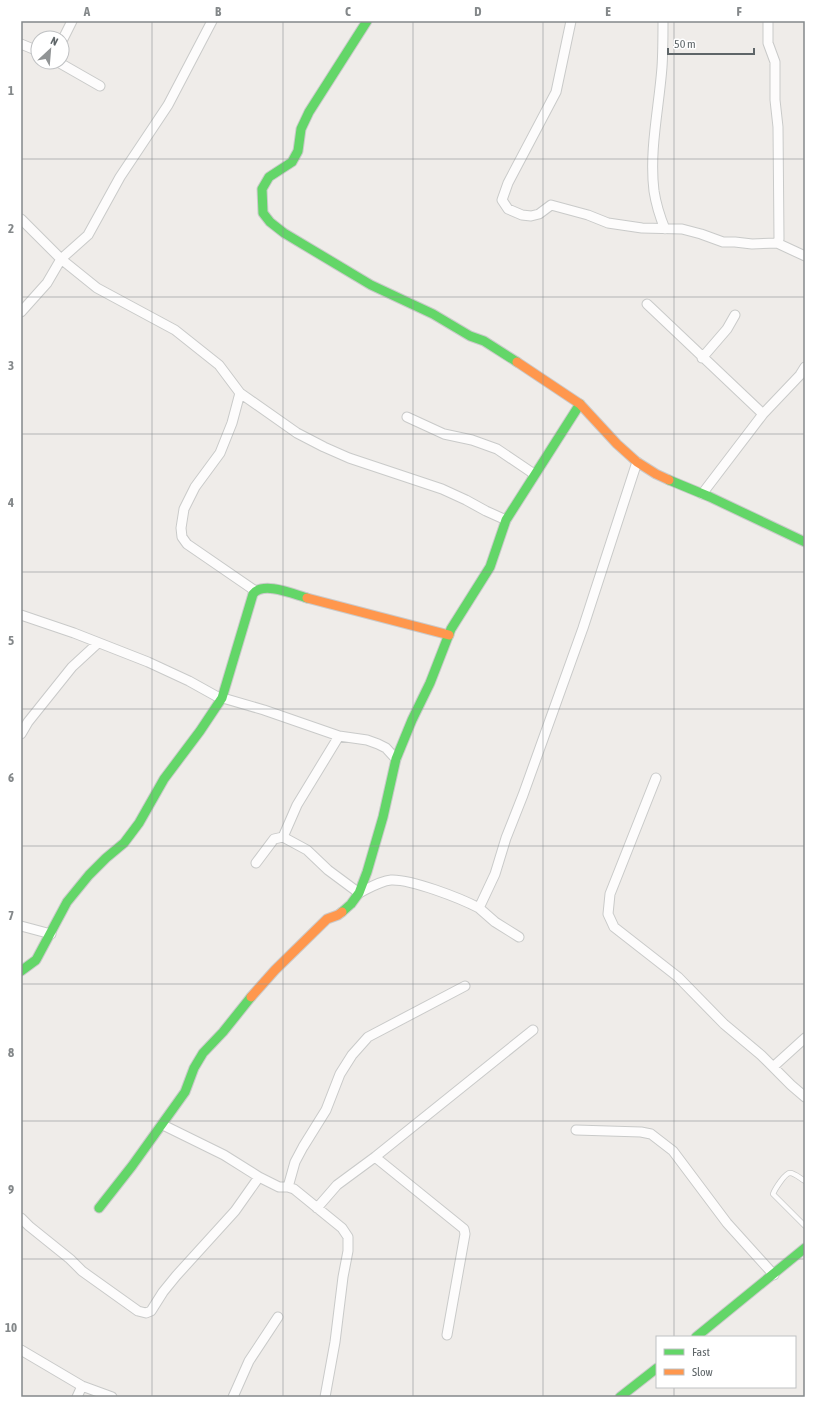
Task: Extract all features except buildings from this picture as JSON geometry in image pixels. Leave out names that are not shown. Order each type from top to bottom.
[{"type":"street","points":[[68,30],[72,21]]},
{"type":"street","points":[[21,312],[47,283],[61,259],[88,235],[120,177],[168,105],[212,21]]},
{"type":"street","points":[[367,21],[309,112],[301,129],[298,151],[292,162],[269,177],[262,189],[263,213],[270,222],[284,233],[366,282],[394,297],[433,314],[470,336],[484,342],[580,404],[617,444],[637,462],[656,474],[805,542]]},
{"type":"street","points":[[571,21],[556,92],[508,183],[502,200],[508,209],[522,216],[531,216],[539,214],[551,205],[588,215],[608,223],[642,228],[682,230],[701,234],[723,242],[752,244],[777,243],[805,256]]},
{"type":"street","points":[[663,21],[662,66],[654,138],[653,166],[654,191],[658,212],[665,229]]},
{"type":"street","points":[[768,21],[768,44],[775,62],[775,100],[778,127],[779,239],[777,243]]},
{"type":"street","points":[[70,69],[100,86]]},
{"type":"street","points":[[21,219],[61,259],[97,288],[175,330],[219,365],[240,393],[297,433],[349,458],[442,489],[506,520]]},
{"type":"street","points":[[647,304],[702,358],[763,414]]},
{"type":"street","points":[[702,358],[727,329],[735,315]]},
{"type":"street","points":[[702,494],[763,414],[805,368]]},
{"type":"street","points":[[240,393],[232,423],[220,453],[195,487],[184,509],[181,528],[182,537],[187,544],[254,590]]},
{"type":"street","points":[[99,1208],[163,1125],[185,1092],[194,1068],[203,1053],[223,1032],[241,1008],[275,970],[328,919],[338,915],[351,904],[359,893],[367,872],[383,817],[396,759],[412,720],[430,683],[448,635],[490,567],[506,520],[580,404]]},
{"type":"street","points":[[407,418],[444,434],[472,440],[497,450],[534,474]]},
{"type":"street","points":[[479,908],[495,874],[506,838],[583,628],[637,462]]},
{"type":"street","points":[[21,971],[36,960],[67,902],[89,874],[124,843],[139,823],[164,779],[200,731],[222,698],[254,590],[261,587],[270,588],[448,635]]},
{"type":"street","points":[[21,615],[155,665],[216,696],[264,710],[339,736],[367,740],[378,744],[386,748],[396,759]]},
{"type":"street","points":[[21,734],[28,722],[72,667],[98,643]]},
{"type":"street","points":[[283,837],[297,805],[339,736]]},
{"type":"street","points":[[656,778],[610,894],[608,914],[614,927],[678,977],[724,1024],[774,1067],[790,1086],[805,1097]]},
{"type":"street","points":[[256,863],[274,839],[283,837],[307,850],[328,870],[359,893]]},
{"type":"street","points":[[359,893],[379,883],[390,880],[404,881],[463,900],[479,908],[495,922],[519,937]]},
{"type":"street","points":[[21,926],[51,934]]},
{"type":"street","points":[[288,1187],[296,1162],[303,1147],[326,1110],[340,1074],[352,1055],[368,1037],[465,986]]},
{"type":"street","points":[[317,1208],[337,1184],[375,1157],[533,1030]]},
{"type":"street","points":[[774,1067],[805,1038]]},
{"type":"street","points":[[163,1125],[224,1155],[259,1177],[279,1187],[294,1189],[342,1228],[348,1237],[348,1251],[342,1277],[335,1342],[325,1397]]},
{"type":"street","points":[[576,1130],[641,1132],[651,1134],[674,1151],[727,1223],[774,1275]]},
{"type":"street","points":[[375,1157],[410,1187],[464,1229],[465,1234],[447,1335]]},
{"type":"street","points":[[21,1218],[82,1271],[138,1311],[146,1314],[151,1311],[163,1292],[176,1276],[235,1211],[259,1177]]},
{"type":"street","points":[[697,1336],[774,1275],[805,1248]]},
{"type":"street","points":[[233,1397],[249,1360],[278,1317]]},
{"type":"street","points":[[21,1350],[82,1386],[112,1397]]},
{"type":"street","points":[[620,1397],[656,1369]]},
{"type":"street","points":[[77,1397],[82,1386]]},
{"type":"lane","points":[[804,1223],[773,1194],[787,1174],[794,1174],[805,1181]]},
{"type":"traffic: fast","points":[[367,21],[309,112],[301,129],[298,151],[292,162],[269,177],[262,189],[263,213],[270,222],[284,233],[371,285],[433,314],[470,336],[484,341],[517,362]]},
{"type":"traffic: fast","points":[[342,912],[351,904],[359,893],[367,872],[383,817],[396,759],[412,720],[430,683],[451,629],[490,567],[506,520],[580,404]]},
{"type":"traffic: fast","points":[[669,480],[710,497],[805,542]]},
{"type":"traffic: fast","points":[[21,971],[36,960],[67,902],[89,875],[124,843],[139,823],[164,779],[200,731],[222,698],[253,594],[258,590],[271,588],[307,598]]},
{"type":"traffic: fast","points":[[99,1208],[132,1166],[185,1092],[194,1068],[203,1053],[223,1032],[251,997]]},
{"type":"traffic: fast","points":[[697,1336],[805,1248]]},
{"type":"traffic: fast","points":[[620,1397],[656,1369]]},
{"type":"traffic: slow","points":[[517,362],[580,404],[617,444],[637,462],[669,480]]},
{"type":"traffic: slow","points":[[307,598],[449,635]]},
{"type":"traffic: slow","points":[[251,997],[275,970],[327,919],[342,912]]}]
